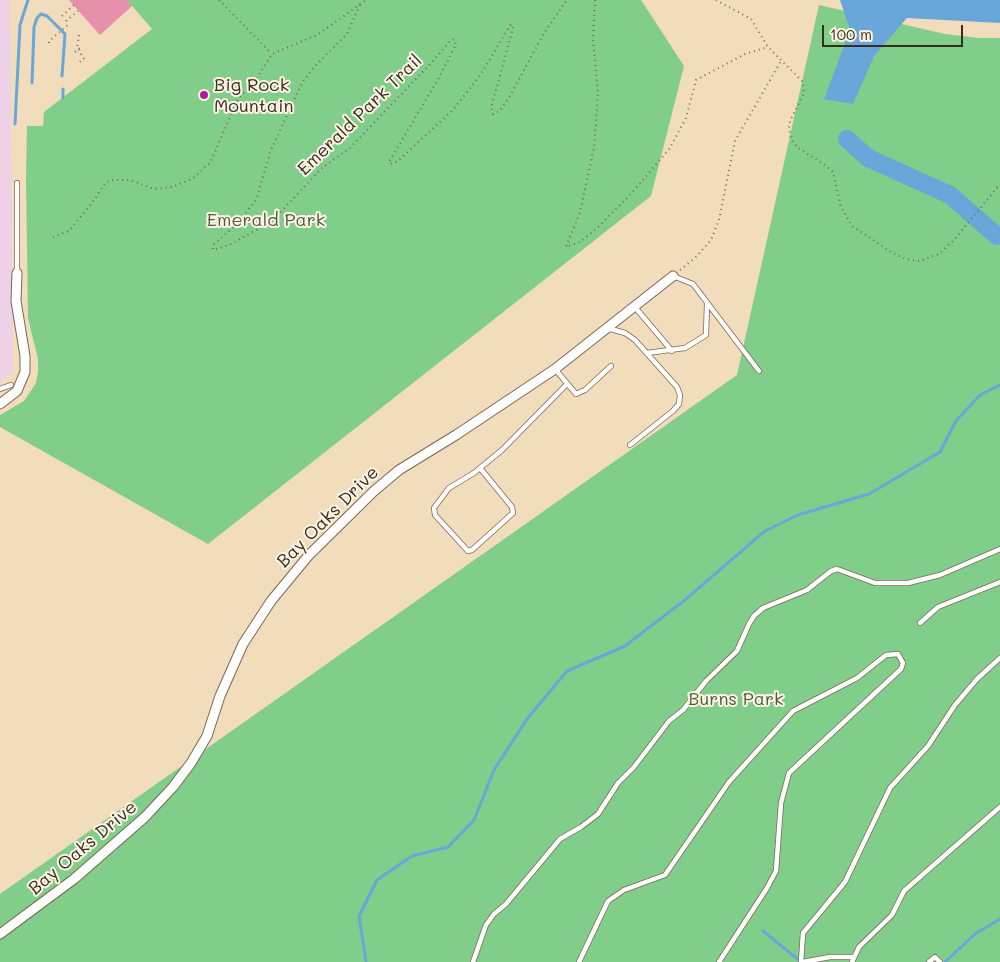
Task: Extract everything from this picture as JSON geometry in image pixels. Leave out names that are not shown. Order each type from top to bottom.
[{"type":"street","points":[[0,404],[17,391],[26,372],[16,301],[17,273]]},
{"type":"street","name":"Bay Oaks Drive","points":[[0,934],[74,879],[145,817],[173,787],[191,763],[207,736],[220,696],[243,644],[272,601],[309,555],[374,491],[399,470],[456,436],[555,369],[672,276]]},
{"type":"lane","points":[[17,183],[17,273]]},
{"type":"lane","points":[[672,276],[693,284],[759,371]]},
{"type":"lane","points":[[647,353],[686,348],[706,335],[708,303]]},
{"type":"lane","points":[[634,306],[672,351]]},
{"type":"lane","points":[[606,328],[625,334],[635,340],[677,387],[680,395],[679,404],[673,411],[630,444]]},
{"type":"lane","points":[[555,369],[576,394],[585,390],[612,366]]},
{"type":"lane","points":[[480,468],[512,507],[513,513],[479,545],[468,551],[435,514],[434,508],[449,488],[480,468],[502,450],[567,384]]},
{"type":"lane","points":[[0,389],[11,385]]},
{"type":"lane","points":[[473,962],[486,925],[494,914],[514,895],[560,839],[598,814],[618,783],[634,767],[669,721],[683,710],[706,681],[737,651],[754,616],[763,608],[806,590],[826,574],[837,569],[875,583],[908,583],[940,575],[1000,549]]},
{"type":"lane","points":[[920,623],[938,607],[1000,582]]},
{"type":"lane","points":[[579,962],[608,900],[624,890],[665,875],[729,782],[753,752],[793,711],[856,678],[886,654],[898,654],[903,663],[901,669],[789,773],[781,803],[776,871],[768,888],[719,962]]},
{"type":"lane","points":[[1000,658],[966,692],[928,746],[890,788],[845,882],[803,933],[802,962],[830,957],[852,960],[859,947],[892,915],[904,891],[1000,807]]},
{"type":"lane","points":[[929,962],[935,957],[940,962]]},
{"type":"path","points":[[219,0],[272,54]]},
{"type":"path","points":[[52,237],[69,231],[106,182],[130,180],[154,189],[172,187],[192,179],[210,163],[238,99],[255,80],[272,54],[316,36],[366,0]]},
{"type":"path","name":"Emerald Park Trail","points":[[360,5],[355,20],[347,34],[315,66],[302,83],[271,150],[256,200],[236,224],[214,245],[213,250],[230,245],[270,222],[322,168],[350,148],[454,39],[456,44],[448,60],[389,162],[392,164],[399,160],[453,110],[481,74],[511,24],[514,28],[491,108],[493,114],[500,111],[544,33],[567,0]]},
{"type":"path","points":[[595,0],[593,39],[598,94],[594,148],[580,212],[566,247],[580,242],[596,229],[630,195],[670,148],[683,124],[696,80],[745,54],[768,47]]},
{"type":"path","points":[[716,0],[751,18],[768,47],[798,75],[805,85],[804,93],[790,121],[791,139],[798,148],[822,162],[833,172],[844,214],[852,226],[891,252],[906,259],[919,261],[939,254],[954,240],[1000,184]]},
{"type":"path","points":[[62,16],[74,6]]},
{"type":"path","points":[[66,21],[78,11]]},
{"type":"path","points":[[49,43],[69,24]]},
{"type":"path","points":[[79,35],[78,49],[84,59],[79,62]]},
{"type":"path","points":[[75,52],[83,46]]},
{"type":"path","points":[[672,276],[695,258],[710,240],[719,220],[735,141],[781,60]]},
{"type":"shaded area","points":[[0,0],[10,0],[13,372],[0,381]]},
{"type":"green space","name":"Emerald Park","points":[[127,0],[641,0],[684,66],[651,196],[208,544],[0,427],[0,415],[24,401],[36,383],[38,372],[38,359],[28,318],[27,126],[43,126],[44,112],[152,29]]},
{"type":"green space","name":"Burns Park","points":[[819,5],[945,34],[979,38],[1000,38],[1000,962],[0,962],[0,894],[737,375]]},
{"type":"water","points":[[840,0],[1000,0],[1000,23],[907,18],[874,56],[853,104],[824,99],[850,30]]},
{"type":"building","points":[[69,0],[127,0],[132,6],[100,35]]},
{"type":"waterway","points":[[15,124],[20,25],[28,0]]},
{"type":"waterway","points":[[32,83],[34,27],[37,18],[41,14],[47,16],[65,34],[62,76]]},
{"type":"waterway","points":[[63,89],[63,98]]},
{"type":"waterway","points":[[847,139],[868,158],[950,195],[997,236]]},
{"type":"waterway","points":[[997,236],[1000,240]]},
{"type":"waterway","points":[[366,962],[359,916],[377,880],[412,856],[448,847],[474,820],[494,770],[527,719],[567,671],[625,646],[686,599],[765,531],[798,515],[869,494],[940,452],[956,421],[980,395],[1000,385]]},
{"type":"waterway","points":[[945,962],[975,934],[1000,919]]},
{"type":"waterway","points":[[763,931],[801,962]]},
{"type":"place","name":"Big Rock Mountain","points":[[204,95]]}]
